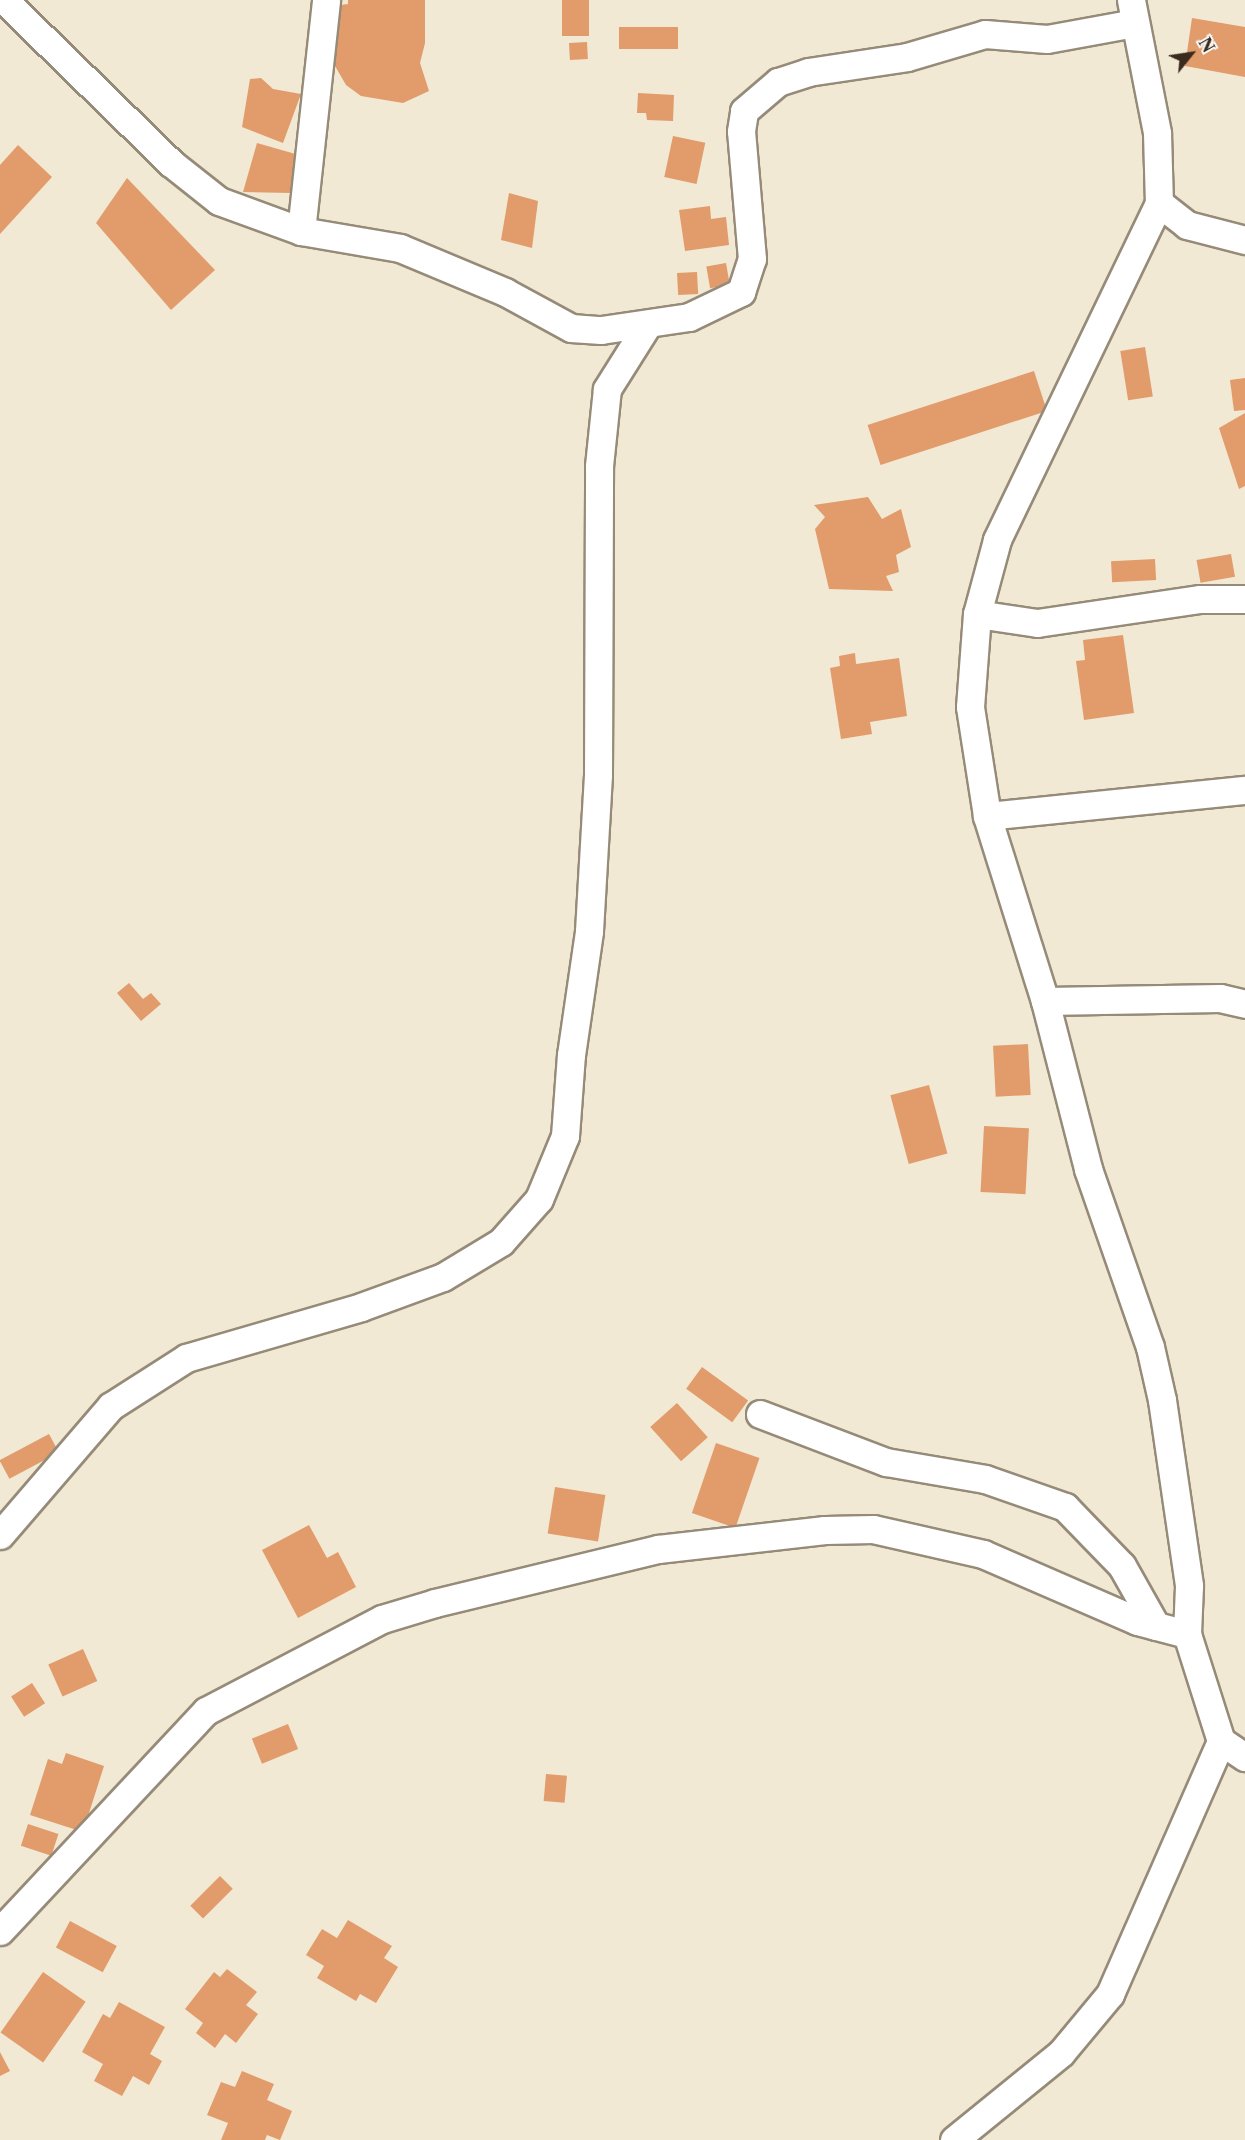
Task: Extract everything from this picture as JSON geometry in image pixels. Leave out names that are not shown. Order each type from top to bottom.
[{"type":"street","points":[[4,0],[201,188],[248,213],[301,231],[400,248],[505,292],[571,328],[601,330],[689,317],[741,292],[752,259],[741,131],[744,111],[778,82],[808,72],[907,57],[985,34],[1047,39],[1133,11],[1157,133],[1159,202],[997,540],[977,615],[970,707],[987,816],[1045,1001],[1079,1138],[1150,1347],[1162,1400],[1189,1586],[1187,1634],[1221,1741],[1245,1757]]},
{"type":"street","points":[[301,231],[326,0]]},
{"type":"street","points":[[1159,202],[1187,225],[1245,240]]},
{"type":"street","points":[[0,1535],[111,1406],[186,1358],[361,1307],[443,1277],[501,1242],[539,1199],[565,1136],[571,1055],[589,931],[598,775],[599,466],[607,388],[648,324]]},
{"type":"street","points":[[977,615],[1036,623],[1200,599],[1245,599]]},
{"type":"street","points":[[987,816],[1245,790]]},
{"type":"street","points":[[1045,1001],[1220,998],[1245,1004]]},
{"type":"street","points":[[760,1414],[886,1462],[995,1482],[1065,1507],[1103,1542],[1122,1566],[1156,1626]]},
{"type":"street","points":[[0,1931],[206,1711],[382,1619],[435,1603],[658,1549],[825,1530],[873,1529],[983,1554],[1137,1621],[1187,1634]]},
{"type":"street","points":[[954,2140],[1061,2053],[1110,1994],[1221,1741]]},
{"type":"building","points":[[348,0],[425,0],[425,43],[420,63],[429,91],[403,103],[361,96],[346,85],[335,66],[332,6],[348,4]]},
{"type":"building","points":[[562,0],[589,0],[589,36],[562,36]]},
{"type":"building","points":[[1192,18],[1245,27],[1245,77],[1185,66]]},
{"type":"building","points":[[619,27],[678,27],[678,49],[619,49]]},
{"type":"building","points":[[587,42],[588,59],[570,60],[569,43]]},
{"type":"building","points":[[261,78],[273,89],[301,94],[283,143],[242,127],[250,79]]},
{"type":"building","points":[[638,93],[674,95],[673,121],[647,120],[646,113],[637,113]]},
{"type":"building","points":[[673,136],[705,143],[697,184],[664,177]]},
{"type":"building","points":[[257,143],[299,155],[291,193],[243,192]]},
{"type":"building","points":[[18,145],[52,177],[0,234],[0,165]]},
{"type":"building","points":[[127,178],[215,270],[171,310],[96,223]]},
{"type":"building","points":[[509,193],[538,201],[532,248],[501,240]]},
{"type":"building","points":[[710,206],[711,219],[726,217],[729,245],[685,251],[679,210]]},
{"type":"building","points":[[726,263],[730,285],[710,288],[706,266]]},
{"type":"building","points":[[697,272],[698,294],[678,295],[677,273]]},
{"type":"building","points":[[1145,347],[1153,396],[1128,400],[1120,351]]},
{"type":"building","points":[[1034,371],[1047,411],[881,465],[868,425]]},
{"type":"building","points":[[1245,378],[1245,410],[1234,411],[1230,380]]},
{"type":"building","points":[[1245,413],[1245,486],[1239,489],[1219,428]]},
{"type":"building","points":[[868,497],[882,519],[901,509],[911,547],[896,555],[899,572],[886,576],[893,591],[829,589],[815,529],[825,517],[814,505]]},
{"type":"building","points":[[1231,554],[1235,577],[1201,583],[1197,560]]},
{"type":"building","points":[[1155,559],[1156,580],[1112,582],[1111,561]]},
{"type":"building","points":[[1123,635],[1134,713],[1084,720],[1076,661],[1085,660],[1083,640]]},
{"type":"building","points":[[855,653],[856,664],[899,658],[907,716],[870,722],[872,734],[841,739],[830,668],[840,666],[839,656]]},
{"type":"building","points":[[129,983],[143,999],[151,993],[161,1004],[141,1021],[117,993]]},
{"type":"building","points":[[1028,1044],[1031,1095],[996,1097],[993,1046]]},
{"type":"building","points":[[929,1085],[947,1154],[909,1164],[890,1095]]},
{"type":"building","points":[[984,1126],[1029,1128],[1025,1194],[981,1192]]},
{"type":"building","points":[[702,1367],[748,1401],[732,1422],[686,1389]]},
{"type":"building","points":[[677,1403],[708,1437],[681,1461],[650,1427]]},
{"type":"building","points":[[49,1434],[59,1453],[9,1479],[0,1460]]},
{"type":"building","points":[[716,1443],[759,1458],[735,1528],[692,1513]]},
{"type":"building","points":[[555,1487],[605,1495],[598,1541],[548,1533]]},
{"type":"building","points":[[309,1525],[327,1558],[338,1552],[356,1587],[298,1618],[262,1550]]},
{"type":"building","points":[[83,1649],[97,1681],[63,1696],[48,1664]]},
{"type":"building","points":[[32,1683],[45,1703],[24,1717],[11,1697]]},
{"type":"building","points":[[288,1724],[298,1749],[262,1764],[252,1739]]},
{"type":"building","points":[[66,1753],[104,1766],[83,1832],[30,1815],[48,1759],[62,1764]]},
{"type":"building","points":[[546,1774],[567,1776],[565,1803],[544,1801]]},
{"type":"building","points":[[28,1824],[58,1834],[51,1856],[21,1846]]},
{"type":"building","points":[[220,1876],[233,1889],[203,1918],[190,1906]]},
{"type":"building","points":[[348,1920],[392,1946],[384,1958],[398,1967],[376,2003],[360,1994],[356,2001],[317,1978],[324,1966],[306,1955],[322,1929],[337,1938]]},
{"type":"building","points":[[70,1921],[117,1946],[103,1972],[56,1947]]},
{"type":"building","points":[[227,1969],[257,1992],[246,2005],[258,2014],[236,2043],[225,2034],[215,2048],[196,2033],[203,2023],[185,2009],[214,1972],[220,1977]]},
{"type":"building","points":[[43,1972],[86,2002],[43,2062],[1,2033]]},
{"type":"building","points":[[119,2002],[165,2027],[150,2054],[162,2061],[149,2085],[133,2076],[122,2096],[94,2081],[103,2064],[82,2052],[103,2014],[110,2018]]},
{"type":"building","points":[[0,2052],[10,2071],[0,2076]]},
{"type":"building","points":[[242,2071],[274,2084],[267,2100],[292,2111],[280,2140],[267,2135],[265,2140],[221,2140],[228,2123],[207,2115],[221,2082],[235,2087]]}]
